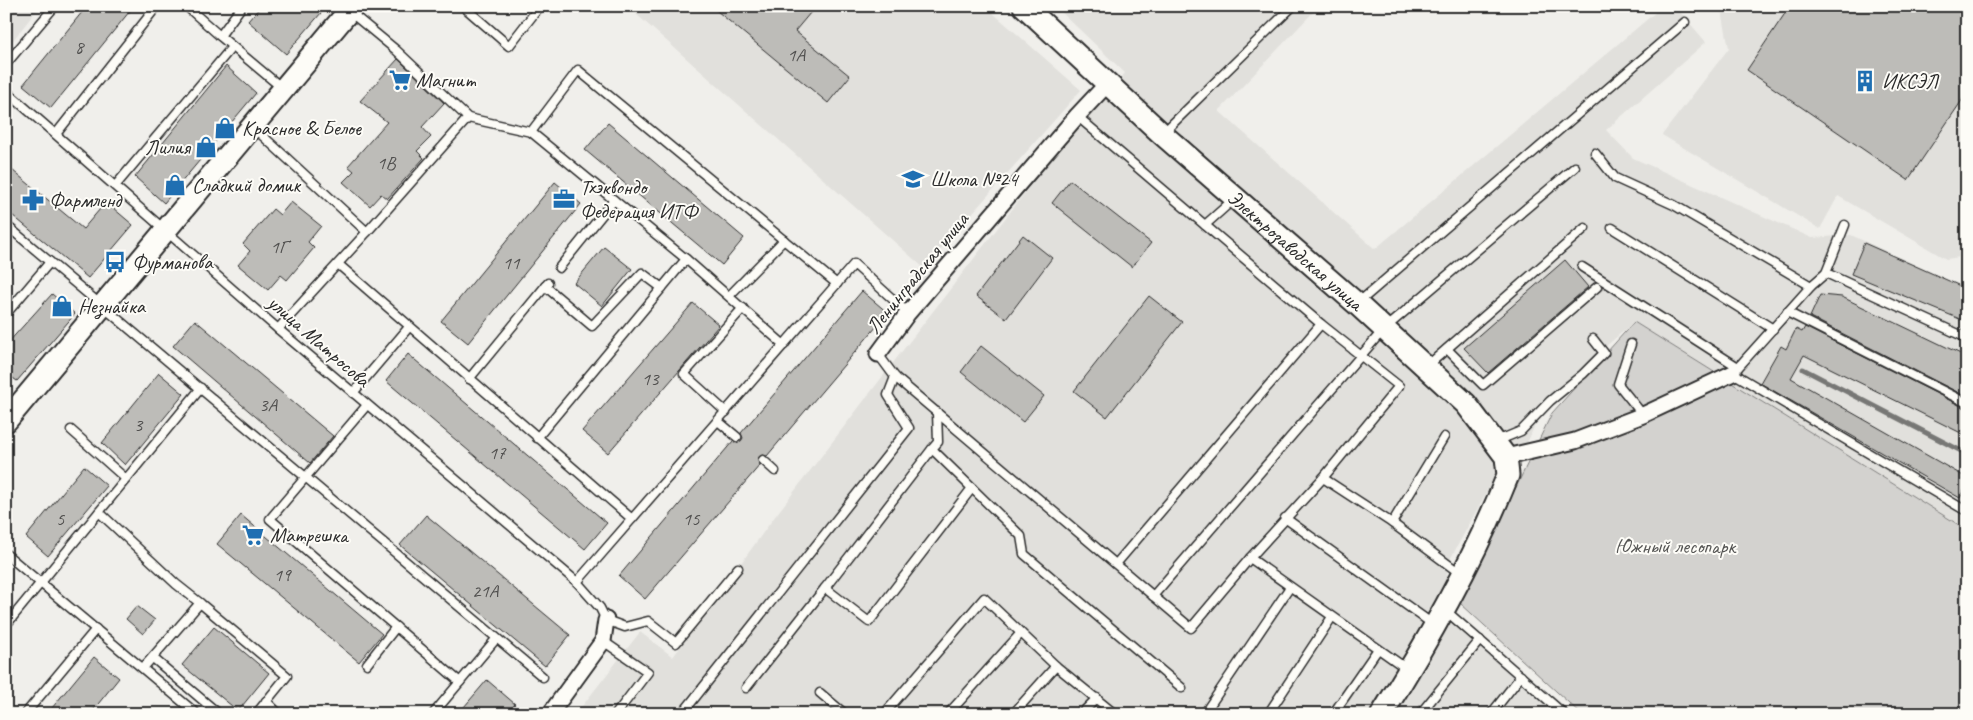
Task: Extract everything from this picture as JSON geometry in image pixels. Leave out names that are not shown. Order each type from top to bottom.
[{"type":"street","name":"Электрозаводская улица","points":[[1024,6],[1162,134],[1357,304],[1466,404],[1501,449]]},
{"type":"street","points":[[9,413],[103,305],[351,9]]},
{"type":"street","name":"Ленинградская улица","points":[[878,354],[908,313],[1077,116],[1107,84]]},
{"type":"street","points":[[1382,714],[1439,617],[1488,521],[1508,475],[1501,449],[1575,441],[1643,415],[1735,370]]},
{"type":"street","points":[[550,714],[603,641],[606,620]]},
{"type":"lane","points":[[6,64],[55,6]]},
{"type":"lane","points":[[56,134],[157,6]]},
{"type":"lane","points":[[186,6],[283,90]]},
{"type":"lane","points":[[220,36],[242,6]]},
{"type":"lane","points":[[463,6],[509,46],[540,6]]},
{"type":"lane","points":[[1162,134],[1293,6]]},
{"type":"lane","points":[[351,9],[468,118],[531,132],[686,259],[784,345]]},
{"type":"lane","points":[[1357,304],[1685,22]]},
{"type":"lane","points":[[116,185],[232,47]]},
{"type":"lane","points":[[531,132],[578,70],[837,284]]},
{"type":"lane","name":"улица Матросова","points":[[6,91],[116,185],[278,329],[577,582],[600,608],[606,620]]},
{"type":"lane","points":[[878,354],[895,377],[1191,628],[1285,518],[1323,478],[1399,386],[1321,324],[1077,116]]},
{"type":"lane","points":[[278,329],[468,118]]},
{"type":"lane","points":[[252,126],[367,232]]},
{"type":"lane","points":[[1594,153],[1615,178],[1674,205],[1811,286]]},
{"type":"lane","points":[[1154,596],[1384,329],[1575,167]]},
{"type":"lane","points":[[1205,225],[1235,198]]},
{"type":"lane","points":[[559,268],[614,200]]},
{"type":"lane","points":[[6,225],[543,677]]},
{"type":"lane","points":[[1735,370],[1811,286],[1826,273],[1845,225]]},
{"type":"lane","points":[[1426,368],[1584,228]]},
{"type":"lane","points":[[1612,228],[1773,328]]},
{"type":"lane","points":[[729,296],[784,240]]},
{"type":"lane","points":[[537,438],[686,259]]},
{"type":"lane","points":[[6,314],[50,262]]},
{"type":"lane","points":[[338,264],[632,520]]},
{"type":"lane","points":[[577,582],[854,264],[908,313]]},
{"type":"lane","points":[[1582,267],[1735,370],[1963,509],[1967,506]]},
{"type":"lane","points":[[469,380],[546,285],[592,326],[642,273],[662,288]]},
{"type":"lane","points":[[1826,273],[1967,338]]},
{"type":"lane","points":[[1447,349],[1484,385],[1596,287]]},
{"type":"lane","points":[[726,412],[684,374],[743,308]]},
{"type":"lane","points":[[1787,312],[1967,403]]},
{"type":"lane","points":[[1116,564],[1321,324]]},
{"type":"lane","points":[[353,393],[409,327]]},
{"type":"lane","points":[[1501,449],[1522,431],[1550,401],[1583,374],[1604,353],[1593,339]]},
{"type":"lane","points":[[1631,344],[1618,384],[1643,415]]},
{"type":"lane","points":[[694,714],[684,711],[909,428],[888,395],[895,377]]},
{"type":"lane","points":[[6,624],[42,583],[201,388]]},
{"type":"lane","points":[[367,405],[270,519],[460,682]]},
{"type":"lane","points":[[746,688],[938,442],[937,412]]},
{"type":"lane","points":[[718,421],[737,437]]},
{"type":"lane","points":[[71,430],[126,479]]},
{"type":"lane","points":[[1392,523],[1444,437]]},
{"type":"lane","points":[[932,448],[1021,536],[1024,554],[1182,688]]},
{"type":"lane","points":[[763,460],[775,471]]},
{"type":"lane","points":[[1323,478],[1392,523],[1462,575]]},
{"type":"lane","points":[[825,588],[869,622],[972,488]]},
{"type":"lane","points":[[99,512],[176,584],[287,676],[256,714]]},
{"type":"lane","points":[[1285,518],[1439,617],[1480,640],[1563,713]]},
{"type":"lane","points":[[6,554],[197,714]]},
{"type":"lane","points":[[1250,558],[1409,671]]},
{"type":"lane","points":[[606,620],[625,627],[648,620],[676,643],[738,568]]},
{"type":"lane","points":[[1204,714],[1290,587]]},
{"type":"lane","points":[[884,714],[984,598],[1056,666],[1115,714]]},
{"type":"lane","points":[[143,668],[200,603]]},
{"type":"lane","points":[[1268,714],[1332,617]]},
{"type":"lane","points":[[366,664],[396,628]]},
{"type":"lane","points":[[25,714],[96,629]]},
{"type":"lane","points":[[948,714],[1021,633]]},
{"type":"lane","points":[[433,714],[496,639]]},
{"type":"lane","points":[[1420,714],[1480,640]]},
{"type":"lane","points":[[603,641],[648,672],[616,714]]},
{"type":"lane","points":[[1333,714],[1378,649]]},
{"type":"lane","points":[[153,658],[219,714]]},
{"type":"lane","points":[[1013,714],[1056,666]]},
{"type":"lane","points":[[1491,714],[1521,676]]},
{"type":"lane","points":[[820,693],[845,714]]},
{"type":"lane","points":[[1081,714],[1097,698]]},
{"type":"lane","points":[[266,701],[279,714]]},
{"type":"shaded area","points":[[6,6],[40,6],[6,49]]},
{"type":"shaded area","name":"Школа №24","points":[[643,6],[985,6],[1081,90],[924,268],[636,14]]},
{"type":"shaded area","points":[[1055,6],[1319,6],[1219,111],[1375,249],[1663,6],[1675,6],[1706,42],[1606,130],[1633,158],[1812,238],[1851,235],[1967,289],[1967,530],[1634,322],[1547,397],[1518,464],[1498,471],[1446,567],[1453,609],[1569,714],[576,714],[640,632],[673,657],[773,519],[903,350],[1062,145],[1125,73]]},
{"type":"shaded area","points":[[1721,6],[1967,6],[1967,256],[1946,259],[1838,196],[1820,229],[1662,135],[1729,48]]},
{"type":"green space","name":"Южный лесопарк","points":[[1634,322],[1967,530],[1967,714],[1581,714],[1460,603],[1552,413]]},
{"type":"building","points":[[87,6],[134,6],[51,108],[23,85]]},
{"type":"building","points":[[261,6],[327,6],[286,54],[248,21]]},
{"type":"building","points":[[711,6],[816,6],[795,31],[850,76],[828,103]]},
{"type":"building","name":"ИКСЭЛ","points":[[1790,6],[1967,6],[1967,93],[1908,180],[1747,70]]},
{"type":"building","points":[[398,59],[444,103],[422,127],[431,137],[417,151],[424,158],[387,199],[381,194],[370,206],[343,182],[354,171],[348,166],[387,122],[360,101]]},
{"type":"building","points":[[226,66],[256,93],[164,203],[135,177]]},
{"type":"building","points":[[608,123],[744,238],[722,265],[585,150]]},
{"type":"building","points":[[6,165],[83,229],[106,202],[133,225],[88,278],[6,210]]},
{"type":"building","points":[[1070,180],[1151,243],[1132,267],[1052,203]]},
{"type":"building","points":[[555,182],[581,204],[468,343],[441,321]]},
{"type":"building","points":[[291,202],[321,226],[308,242],[314,248],[287,280],[281,275],[268,290],[238,265],[250,251],[243,244],[273,209],[280,215]]},
{"type":"building","points":[[1023,235],[1052,258],[1006,319],[976,296]]},
{"type":"building","points":[[1864,243],[1967,289],[1967,322],[1851,274]]},
{"type":"building","points":[[604,247],[632,269],[602,306],[574,283]]},
{"type":"building","points":[[1565,260],[1588,287],[1488,373],[1464,348]]},
{"type":"building","points":[[862,291],[888,313],[767,456],[762,455],[759,457],[760,465],[645,599],[619,576],[733,441],[736,443],[741,441],[743,438],[741,433]]},
{"type":"building","points":[[52,294],[75,314],[17,381],[6,373],[6,345]]},
{"type":"building","points":[[1820,295],[1842,297],[1967,357],[1967,397],[1810,317]]},
{"type":"building","points":[[1149,296],[1182,322],[1107,417],[1074,391]]},
{"type":"building","points":[[693,303],[719,325],[608,453],[582,431]]},
{"type":"building","points":[[195,320],[333,436],[310,463],[173,346]]},
{"type":"building","points":[[1805,327],[1967,409],[1967,436],[1804,355],[1791,378],[1967,478],[1967,485],[1960,498],[1760,383],[1781,346],[1786,349],[1796,329],[1802,332]]},
{"type":"building","points":[[981,346],[1044,396],[1023,422],[961,372]]},
{"type":"building","points":[[408,354],[607,523],[585,549],[386,381]]},
{"type":"building","points":[[159,373],[184,394],[125,465],[102,443]]},
{"type":"building","points":[[84,466],[107,486],[48,556],[26,537]]},
{"type":"building","points":[[241,515],[382,634],[359,662],[217,544]]},
{"type":"building","points":[[426,515],[570,635],[545,666],[400,545]]},
{"type":"building","points":[[137,606],[155,620],[143,634],[126,619]]},
{"type":"building","points":[[214,627],[269,673],[238,711],[182,665]]},
{"type":"building","points":[[94,657],[119,678],[90,714],[47,714]]},
{"type":"building","points":[[487,680],[515,704],[507,714],[458,714]]},
{"type":"waterway","points":[[1803,369],[1967,454]]},
{"type":"place","name":"Магнит","points":[[400,80]]},
{"type":"place","name":"ИКСЭЛ","points":[[1865,81]]},
{"type":"place","name":"Красное & Белое","points":[[225,128]]},
{"type":"place","name":"Лилия","points":[[206,147]]},
{"type":"place","name":"Школа №24","points":[[913,179]]},
{"type":"place","name":"Сладкий домик","points":[[175,185]]},
{"type":"place","name":"Тхэквондо Федерация ИТФ","points":[[564,199]]},
{"type":"place","name":"Фармленд","points":[[33,200]]},
{"type":"place","name":"Фурманова","points":[[115,262]]},
{"type":"place","name":"Незнайка","points":[[62,306]]},
{"type":"place","name":"Матрешка","points":[[253,535]]}]
